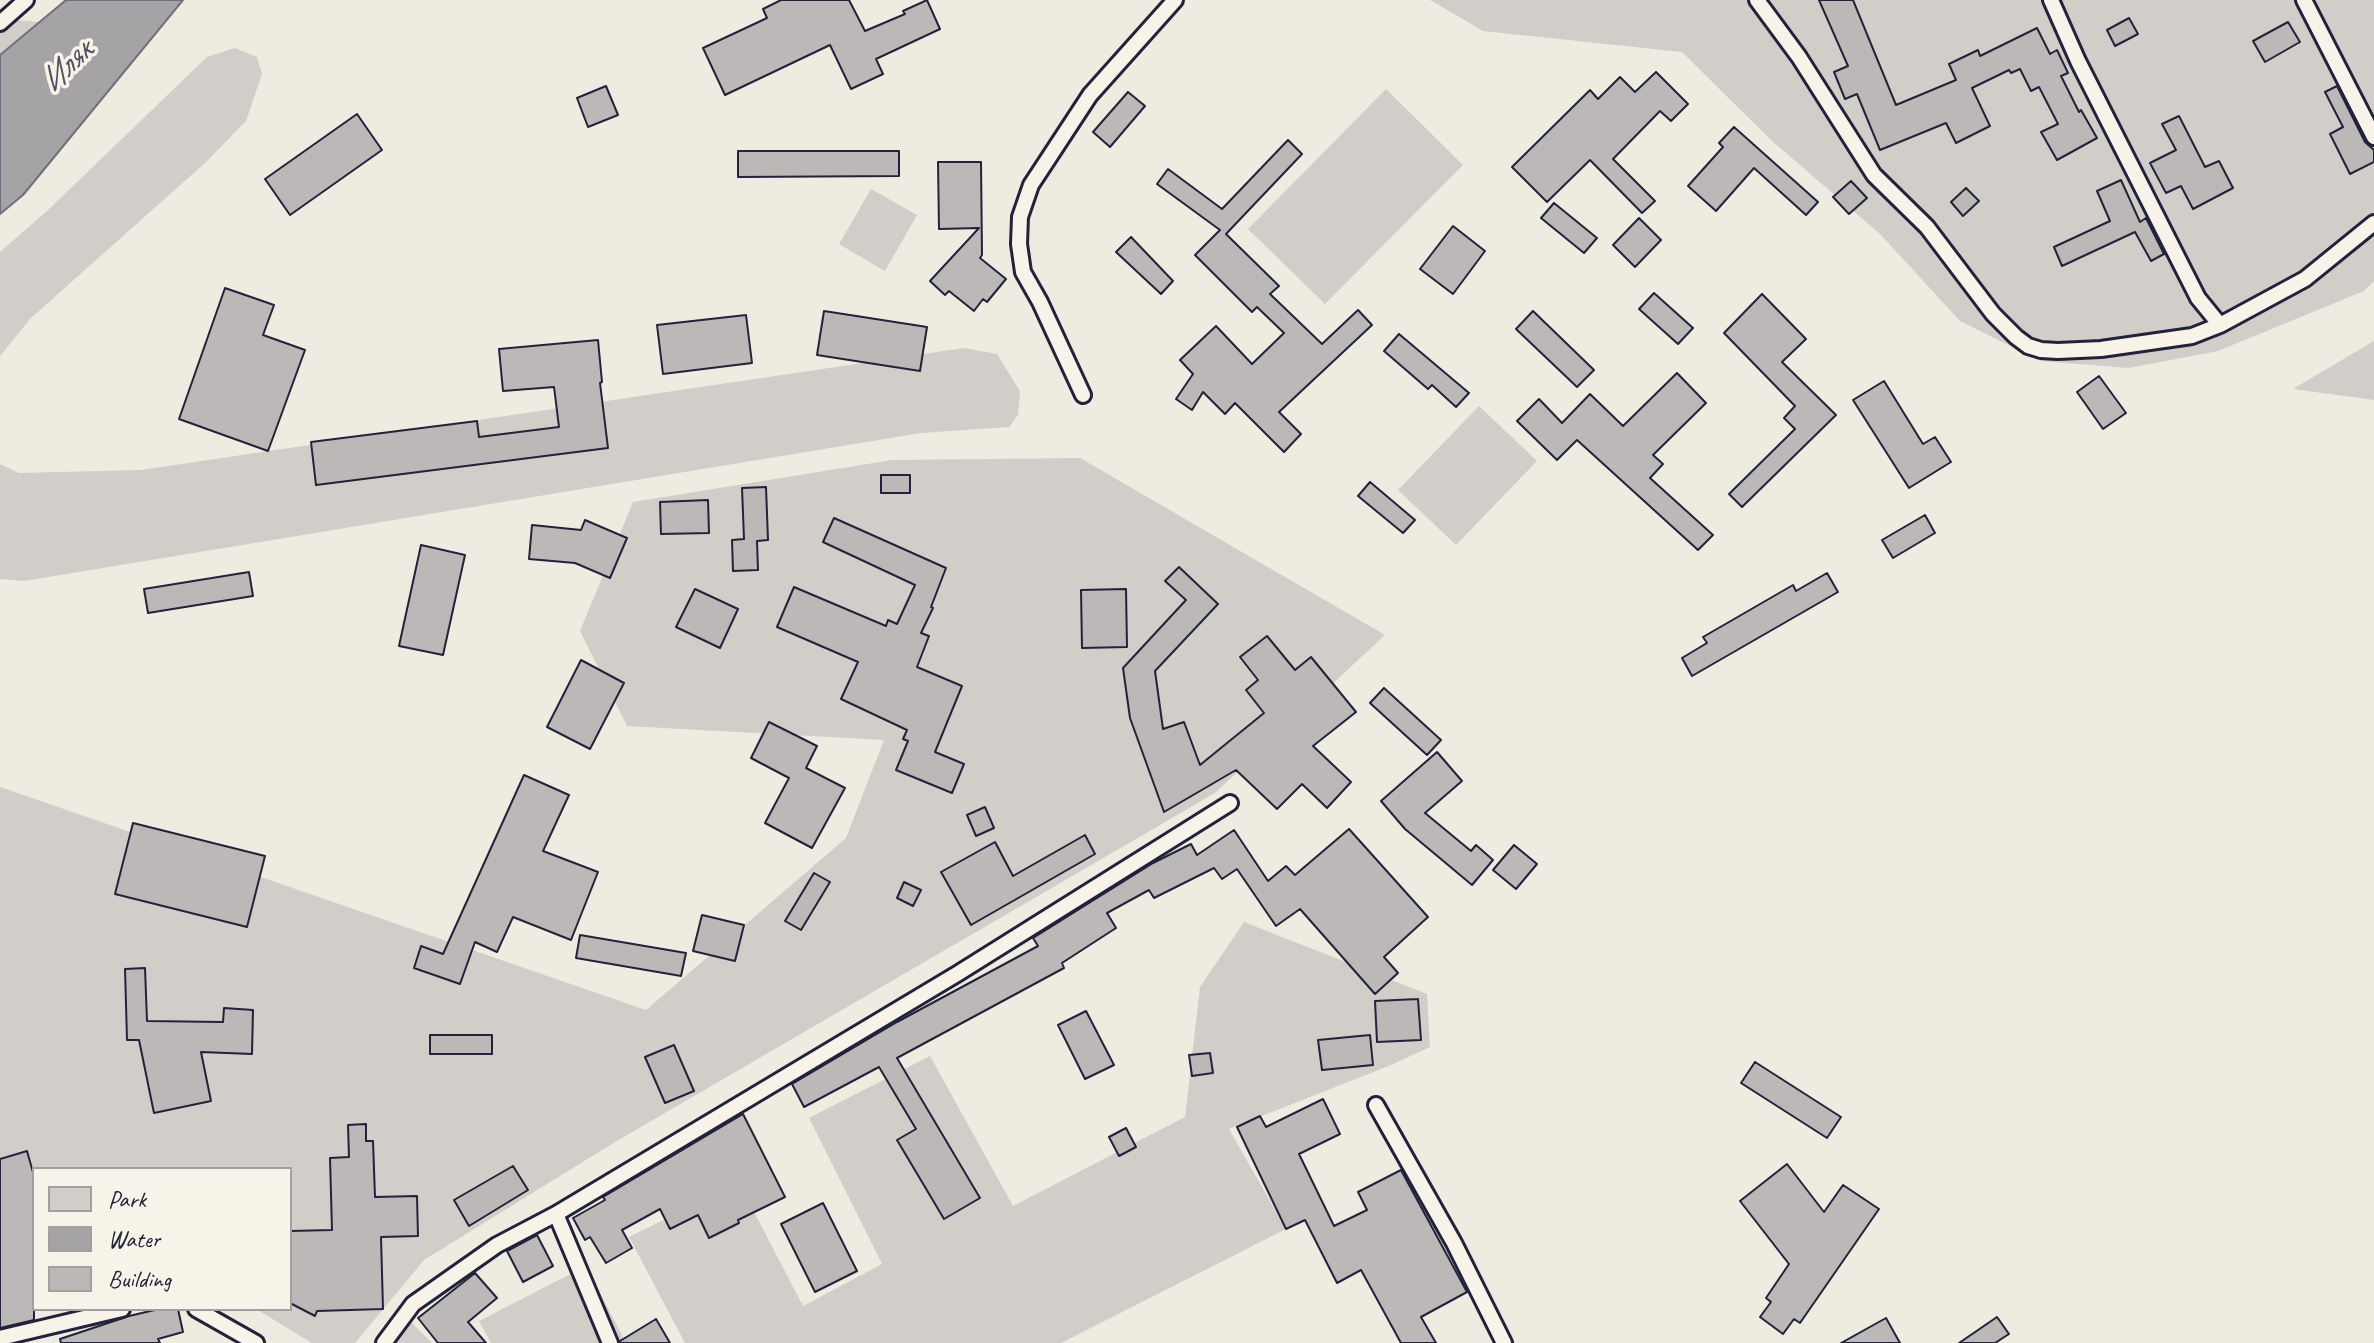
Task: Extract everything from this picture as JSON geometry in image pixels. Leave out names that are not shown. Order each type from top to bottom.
[{"type":"lane","points":[[0,23],[26,0]]},
{"type":"lane","points":[[1083,395],[1023,272],[1019,244],[1020,217],[1031,185],[1090,95],[1175,0]]},
{"type":"lane","points":[[1757,0],[1799,57],[1874,175],[1927,227],[1993,314],[2028,346],[2058,351],[2101,349],[2192,336],[2215,320],[2305,279],[2374,223]]},
{"type":"lane","points":[[2051,0],[2078,61],[2198,298],[2215,320]]},
{"type":"lane","points":[[2304,0],[2374,137]]},
{"type":"lane","points":[[384,1343],[413,1304],[497,1245],[556,1214],[957,974],[1230,803]]},
{"type":"lane","points":[[1376,1105],[1454,1243],[1504,1343]]},
{"type":"lane","points":[[556,1214],[610,1343]]},
{"type":"lane","points":[[0,1338],[114,1311]]},
{"type":"lane","points":[[200,1311],[256,1343]]},
{"type":"green space","points":[[1430,0],[2374,0],[2374,281],[2364,291],[2218,351],[2129,368],[2040,361],[1960,321],[1880,234],[1771,140],[1682,52],[1483,31]]},
{"type":"green space","points":[[0,19],[40,22],[0,55]]},
{"type":"green space","points":[[235,48],[257,57],[262,74],[246,121],[206,162],[30,319],[0,356],[0,252],[207,57]]},
{"type":"green space","points":[[1386,89],[1463,165],[1325,304],[1248,229]]},
{"type":"green space","points":[[871,189],[917,215],[885,271],[839,244]]},
{"type":"green space","points":[[2374,341],[2374,400],[2293,389]]},
{"type":"green space","points":[[964,348],[997,354],[1020,391],[1018,415],[1009,427],[921,433],[24,581],[0,579],[0,464],[19,473],[141,470]]},
{"type":"green space","points":[[1479,406],[1537,461],[1456,545],[1398,490]]},
{"type":"green space","points":[[1080,458],[1385,635],[1215,793],[615,1142],[424,1260],[355,1343],[312,1343],[259,1311],[292,1311],[292,1167],[32,1167],[32,1269],[0,1278],[0,787],[646,1010],[846,838],[884,740],[627,726],[580,631],[633,502],[892,460]]},
{"type":"green space","points":[[1244,922],[1427,994],[1430,1047],[1229,1129],[1286,1229],[1061,1343],[685,1343],[629,1237],[739,1183],[803,1306],[882,1264],[809,1118],[930,1056],[1013,1206],[1185,1117],[1200,987]]},
{"type":"green space","points":[[586,1266],[626,1343],[491,1343],[479,1321]]},
{"type":"green space","points":[[411,1322],[432,1343],[390,1343]]},
{"type":"water","name":"Иляк","points":[[66,0],[183,0],[23,195],[0,214],[0,55]]},
{"type":"building","points":[[781,0],[849,0],[865,31],[905,14],[903,11],[927,0],[940,29],[876,59],[883,74],[851,89],[830,45],[725,95],[703,48],[767,18],[763,9]]},
{"type":"building","points":[[1819,0],[1853,0],[1896,105],[1956,80],[1949,64],[1978,50],[1980,56],[2037,28],[2050,54],[2057,50],[2068,73],[2061,76],[2079,112],[2081,110],[2097,138],[2057,160],[2041,132],[2058,124],[2039,87],[2031,91],[2020,69],[2011,73],[2009,70],[1972,88],[1990,126],[1956,143],[1946,123],[1880,150],[1857,94],[1845,99],[1834,72],[1848,66]]},
{"type":"building","points":[[2129,18],[2138,34],[2115,46],[2107,30]]},
{"type":"building","points":[[2288,22],[2300,42],[2265,62],[2253,41]]},
{"type":"building","points":[[1656,72],[1688,104],[1671,121],[1660,111],[1613,159],[1655,201],[1642,213],[1590,160],[1547,202],[1512,167],[1590,90],[1598,99],[1620,77],[1635,92]]},
{"type":"building","points":[[606,86],[618,115],[588,127],[577,98]]},
{"type":"building","points":[[2337,86],[2365,142],[2374,150],[2374,162],[2350,174],[2330,134],[2343,127],[2325,92]]},
{"type":"building","points":[[1128,92],[1145,106],[1110,147],[1093,132]]},
{"type":"building","points":[[357,114],[382,150],[290,215],[265,179]]},
{"type":"building","points":[[2179,116],[2205,167],[2219,161],[2233,188],[2193,209],[2181,186],[2166,193],[2150,163],[2176,150],[2162,124]]},
{"type":"building","points":[[1734,127],[1818,202],[1806,215],[1754,168],[1716,211],[1688,186],[1723,147],[1719,143]]},
{"type":"building","points":[[1288,140],[1302,154],[1226,234],[1279,286],[1270,294],[1322,344],[1358,310],[1372,325],[1279,412],[1301,434],[1284,452],[1235,403],[1225,414],[1203,392],[1192,410],[1176,399],[1193,374],[1180,360],[1216,326],[1252,364],[1284,333],[1257,307],[1252,312],[1195,255],[1220,230],[1157,184],[1168,169],[1222,209]]},
{"type":"building","points":[[738,151],[899,151],[899,176],[738,177]]},
{"type":"building","points":[[938,162],[981,162],[980,258],[1006,279],[987,302],[983,299],[974,311],[949,291],[945,295],[930,281],[979,228],[939,229]]},
{"type":"building","points":[[2121,180],[2140,222],[2146,218],[2164,254],[2151,261],[2135,232],[2062,266],[2054,247],[2110,221],[2097,191]]},
{"type":"building","points":[[1851,181],[1867,198],[1849,214],[1833,197]]},
{"type":"building","points":[[1966,188],[1979,201],[1963,216],[1951,202]]},
{"type":"building","points":[[1554,203],[1597,238],[1584,253],[1541,218]]},
{"type":"building","points":[[1639,218],[1661,240],[1635,267],[1613,245]]},
{"type":"building","points":[[1453,226],[1485,251],[1453,294],[1420,269]]},
{"type":"building","points":[[1131,237],[1173,281],[1161,294],[1116,252]]},
{"type":"building","points":[[225,288],[274,305],[263,335],[305,350],[268,451],[179,419]]},
{"type":"building","points":[[1654,293],[1693,328],[1678,344],[1639,309]]},
{"type":"building","points":[[1762,294],[1806,339],[1782,362],[1836,415],[1742,507],[1729,494],[1795,429],[1784,418],[1795,406],[1724,333]]},
{"type":"building","points":[[824,311],[927,327],[920,371],[817,355]]},
{"type":"building","points":[[1533,311],[1594,370],[1577,387],[1516,329]]},
{"type":"building","points":[[746,315],[752,363],[663,374],[657,325]]},
{"type":"building","points":[[1399,334],[1469,393],[1456,407],[1432,385],[1428,389],[1384,351]]},
{"type":"building","points":[[598,340],[608,448],[316,485],[311,442],[477,421],[479,437],[559,427],[554,387],[503,391],[499,349]]},
{"type":"building","points":[[1677,373],[1706,403],[1653,455],[1663,464],[1650,478],[1713,535],[1698,550],[1577,440],[1557,460],[1517,421],[1539,399],[1562,423],[1590,394],[1623,426]]},
{"type":"building","points":[[2099,376],[2126,413],[2103,429],[2077,392]]},
{"type":"building","points":[[1884,381],[1923,444],[1935,437],[1951,462],[1909,488],[1853,400]]},
{"type":"building","points":[[881,475],[910,475],[910,493],[881,493]]},
{"type":"building","points":[[1370,482],[1415,520],[1403,533],[1358,496]]},
{"type":"building","points":[[766,487],[768,540],[757,541],[758,570],[733,571],[732,540],[744,539],[742,488]]},
{"type":"building","points":[[708,500],[709,533],[661,534],[660,502]]},
{"type":"building","points":[[1925,515],[1935,533],[1893,558],[1882,540]]},
{"type":"building","points":[[834,518],[946,568],[921,633],[929,636],[917,667],[962,686],[935,752],[964,764],[952,793],[896,770],[908,741],[903,739],[907,730],[841,699],[858,662],[777,627],[794,587],[886,626],[888,620],[897,624],[915,585],[823,542]]},
{"type":"building","points":[[585,520],[627,538],[610,578],[575,563],[529,559],[532,525],[581,530]]},
{"type":"building","points":[[421,545],[465,555],[443,655],[399,646]]},
{"type":"building","points":[[1179,567],[1218,604],[1155,671],[1163,729],[1184,722],[1200,765],[1264,713],[1246,690],[1258,680],[1240,657],[1267,636],[1295,670],[1311,657],[1356,712],[1313,746],[1351,782],[1327,808],[1302,784],[1277,809],[1236,770],[1164,812],[1130,718],[1123,668],[1186,600],[1165,581]]},
{"type":"building","points":[[249,572],[253,596],[148,613],[144,589]]},
{"type":"building","points":[[1827,573],[1838,592],[1692,676],[1682,658],[1707,643],[1703,637],[1793,585],[1796,591]]},
{"type":"building","points":[[695,589],[738,609],[720,648],[676,627]]},
{"type":"building","points":[[1126,589],[1127,647],[1082,648],[1081,590]]},
{"type":"building","points":[[581,660],[624,683],[590,749],[547,727]]},
{"type":"building","points":[[1384,688],[1441,740],[1427,755],[1370,703]]},
{"type":"building","points":[[769,722],[817,746],[806,768],[845,788],[812,848],[765,823],[789,778],[751,758]]},
{"type":"building","points":[[1437,752],[1462,781],[1425,813],[1471,851],[1476,845],[1493,860],[1472,885],[1405,829],[1381,801]]},
{"type":"building","points":[[524,775],[569,795],[543,851],[598,872],[571,940],[513,917],[497,952],[475,942],[460,984],[414,968],[421,946],[443,954]]},
{"type":"building","points":[[985,807],[994,828],[976,836],[967,815]]},
{"type":"building","points":[[133,823],[265,856],[247,927],[115,894]]},
{"type":"building","points":[[1349,829],[1428,917],[1384,957],[1398,973],[1375,994],[1300,909],[1276,926],[1237,869],[1222,879],[1214,868],[1154,898],[1149,890],[1107,913],[1116,928],[1062,963],[1064,968],[897,1058],[980,1198],[944,1219],[897,1140],[916,1129],[879,1067],[804,1107],[792,1084],[897,1022],[1038,946],[1033,938],[1153,863],[1191,844],[1197,855],[1234,830],[1268,881],[1286,866],[1295,875]]},
{"type":"building","points":[[1085,835],[1095,854],[971,925],[941,872],[995,842],[1013,876]]},
{"type":"building","points":[[1514,845],[1537,864],[1516,889],[1493,870]]},
{"type":"building","points":[[814,873],[830,882],[801,930],[785,921]]},
{"type":"building","points":[[904,882],[921,890],[913,906],[897,898]]},
{"type":"building","points":[[702,915],[744,925],[735,961],[693,951]]},
{"type":"building","points":[[580,935],[686,953],[681,976],[576,958]]},
{"type":"building","points":[[145,968],[147,1021],[223,1022],[224,1008],[253,1010],[252,1054],[201,1052],[211,1101],[154,1113],[139,1040],[127,1040],[125,969]]},
{"type":"building","points":[[1418,999],[1421,1040],[1377,1042],[1375,1001]]},
{"type":"building","points":[[1086,1011],[1114,1065],[1085,1079],[1058,1025]]},
{"type":"building","points":[[430,1035],[492,1035],[492,1054],[430,1054]]},
{"type":"building","points":[[1370,1035],[1373,1065],[1322,1070],[1318,1040]]},
{"type":"building","points":[[674,1045],[694,1091],[665,1103],[645,1057]]},
{"type":"building","points":[[1210,1053],[1213,1073],[1192,1076],[1189,1055]]},
{"type":"building","points":[[1755,1062],[1841,1117],[1827,1138],[1741,1083]]},
{"type":"building","points":[[1323,1099],[1340,1134],[1299,1154],[1334,1226],[1367,1210],[1358,1192],[1401,1170],[1467,1292],[1421,1317],[1436,1343],[1401,1343],[1361,1270],[1337,1283],[1305,1220],[1286,1229],[1237,1127],[1260,1116],[1266,1127]]},
{"type":"building","points":[[743,1114],[785,1197],[709,1238],[698,1215],[670,1229],[660,1209],[622,1230],[632,1248],[606,1263],[590,1237],[585,1240],[573,1218]]},
{"type":"building","points":[[366,1124],[366,1141],[373,1141],[375,1197],[417,1196],[418,1236],[381,1237],[383,1309],[317,1311],[315,1316],[292,1304],[292,1231],[332,1230],[330,1158],[349,1157],[348,1125]]},
{"type":"building","points":[[1126,1128],[1136,1147],[1119,1156],[1109,1137]]},
{"type":"building","points":[[27,1151],[32,1169],[34,1320],[0,1328],[0,1159]]},
{"type":"building","points":[[1787,1164],[1824,1212],[1843,1185],[1879,1209],[1800,1323],[1794,1319],[1783,1334],[1760,1317],[1771,1302],[1766,1298],[1789,1264],[1740,1201]]},
{"type":"building","points":[[513,1166],[528,1190],[469,1226],[454,1200]]},
{"type":"building","points":[[823,1203],[857,1271],[815,1292],[781,1224]]},
{"type":"building","points":[[537,1235],[553,1266],[523,1282],[507,1251]]},
{"type":"building","points":[[475,1273],[497,1298],[468,1322],[486,1343],[438,1343],[418,1318]]},
{"type":"building","points":[[150,1311],[178,1311],[183,1332],[158,1339],[160,1343],[61,1343],[60,1339]]},
{"type":"building","points":[[1997,1317],[2009,1334],[1995,1343],[1959,1343]]},
{"type":"building","points":[[1886,1318],[1900,1343],[1841,1343]]},
{"type":"building","points":[[656,1319],[670,1343],[620,1343],[620,1341]]}]
